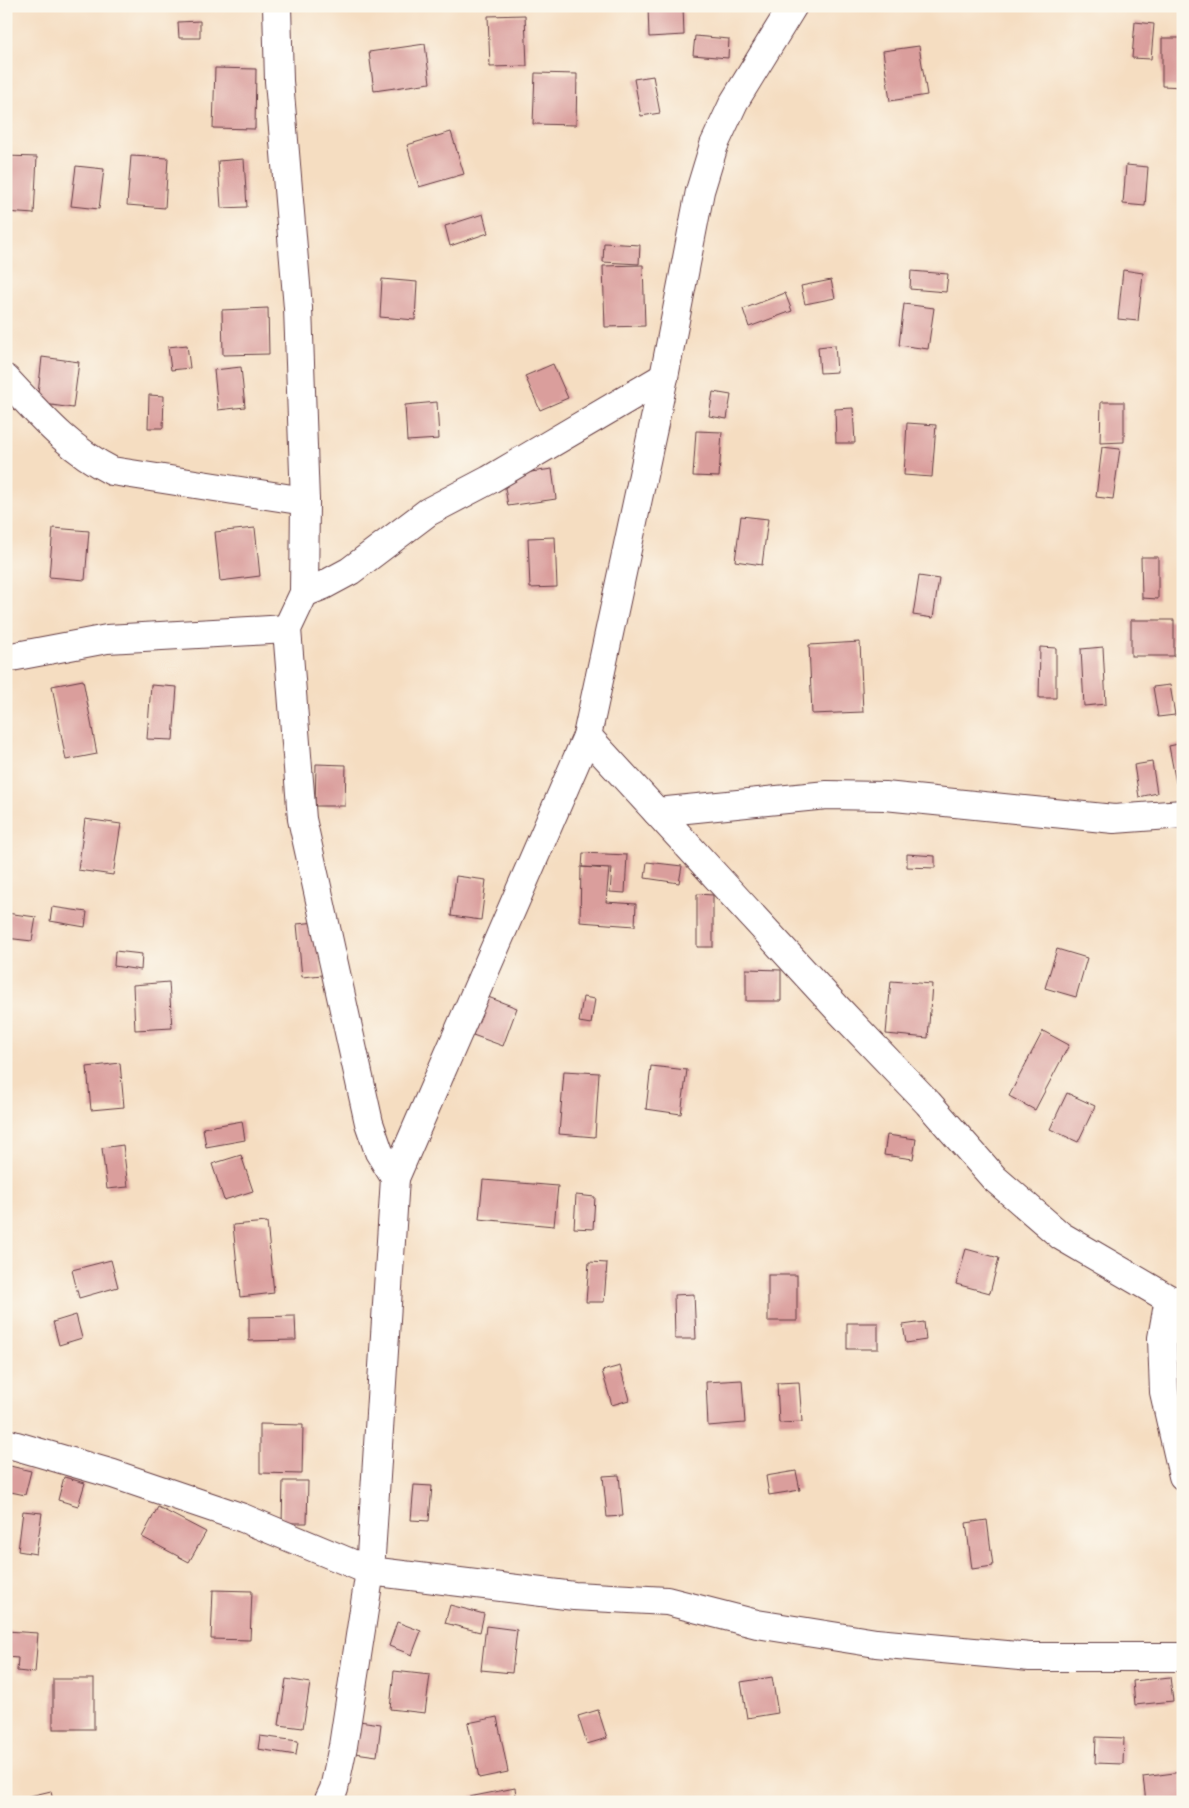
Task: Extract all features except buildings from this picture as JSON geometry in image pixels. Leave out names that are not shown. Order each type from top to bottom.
[{"type":"street","points":[[277,6],[279,81],[298,308],[305,501],[304,593],[287,630],[302,819],[369,1123],[379,1152],[395,1178]]},
{"type":"street","points":[[328,1802],[334,1789],[343,1746],[370,1571],[395,1178],[587,736],[664,377],[700,191],[714,145],[734,102],[793,6]]},
{"type":"street","points":[[304,593],[350,571],[428,512],[489,480],[664,377]]},
{"type":"street","points":[[6,379],[62,438],[96,463],[112,471],[305,501]]},
{"type":"street","points":[[6,658],[107,639],[287,630]]},
{"type":"street","points":[[587,736],[838,1009],[928,1103],[994,1178],[1061,1236],[1176,1300],[1162,1338],[1164,1392],[1183,1476]]},
{"type":"street","points":[[657,812],[827,795],[885,796],[1114,819],[1183,814]]},
{"type":"street","points":[[6,1443],[113,1474],[243,1518],[370,1571],[574,1596],[667,1601],[757,1624],[876,1643],[1030,1657],[1183,1657]]}]
